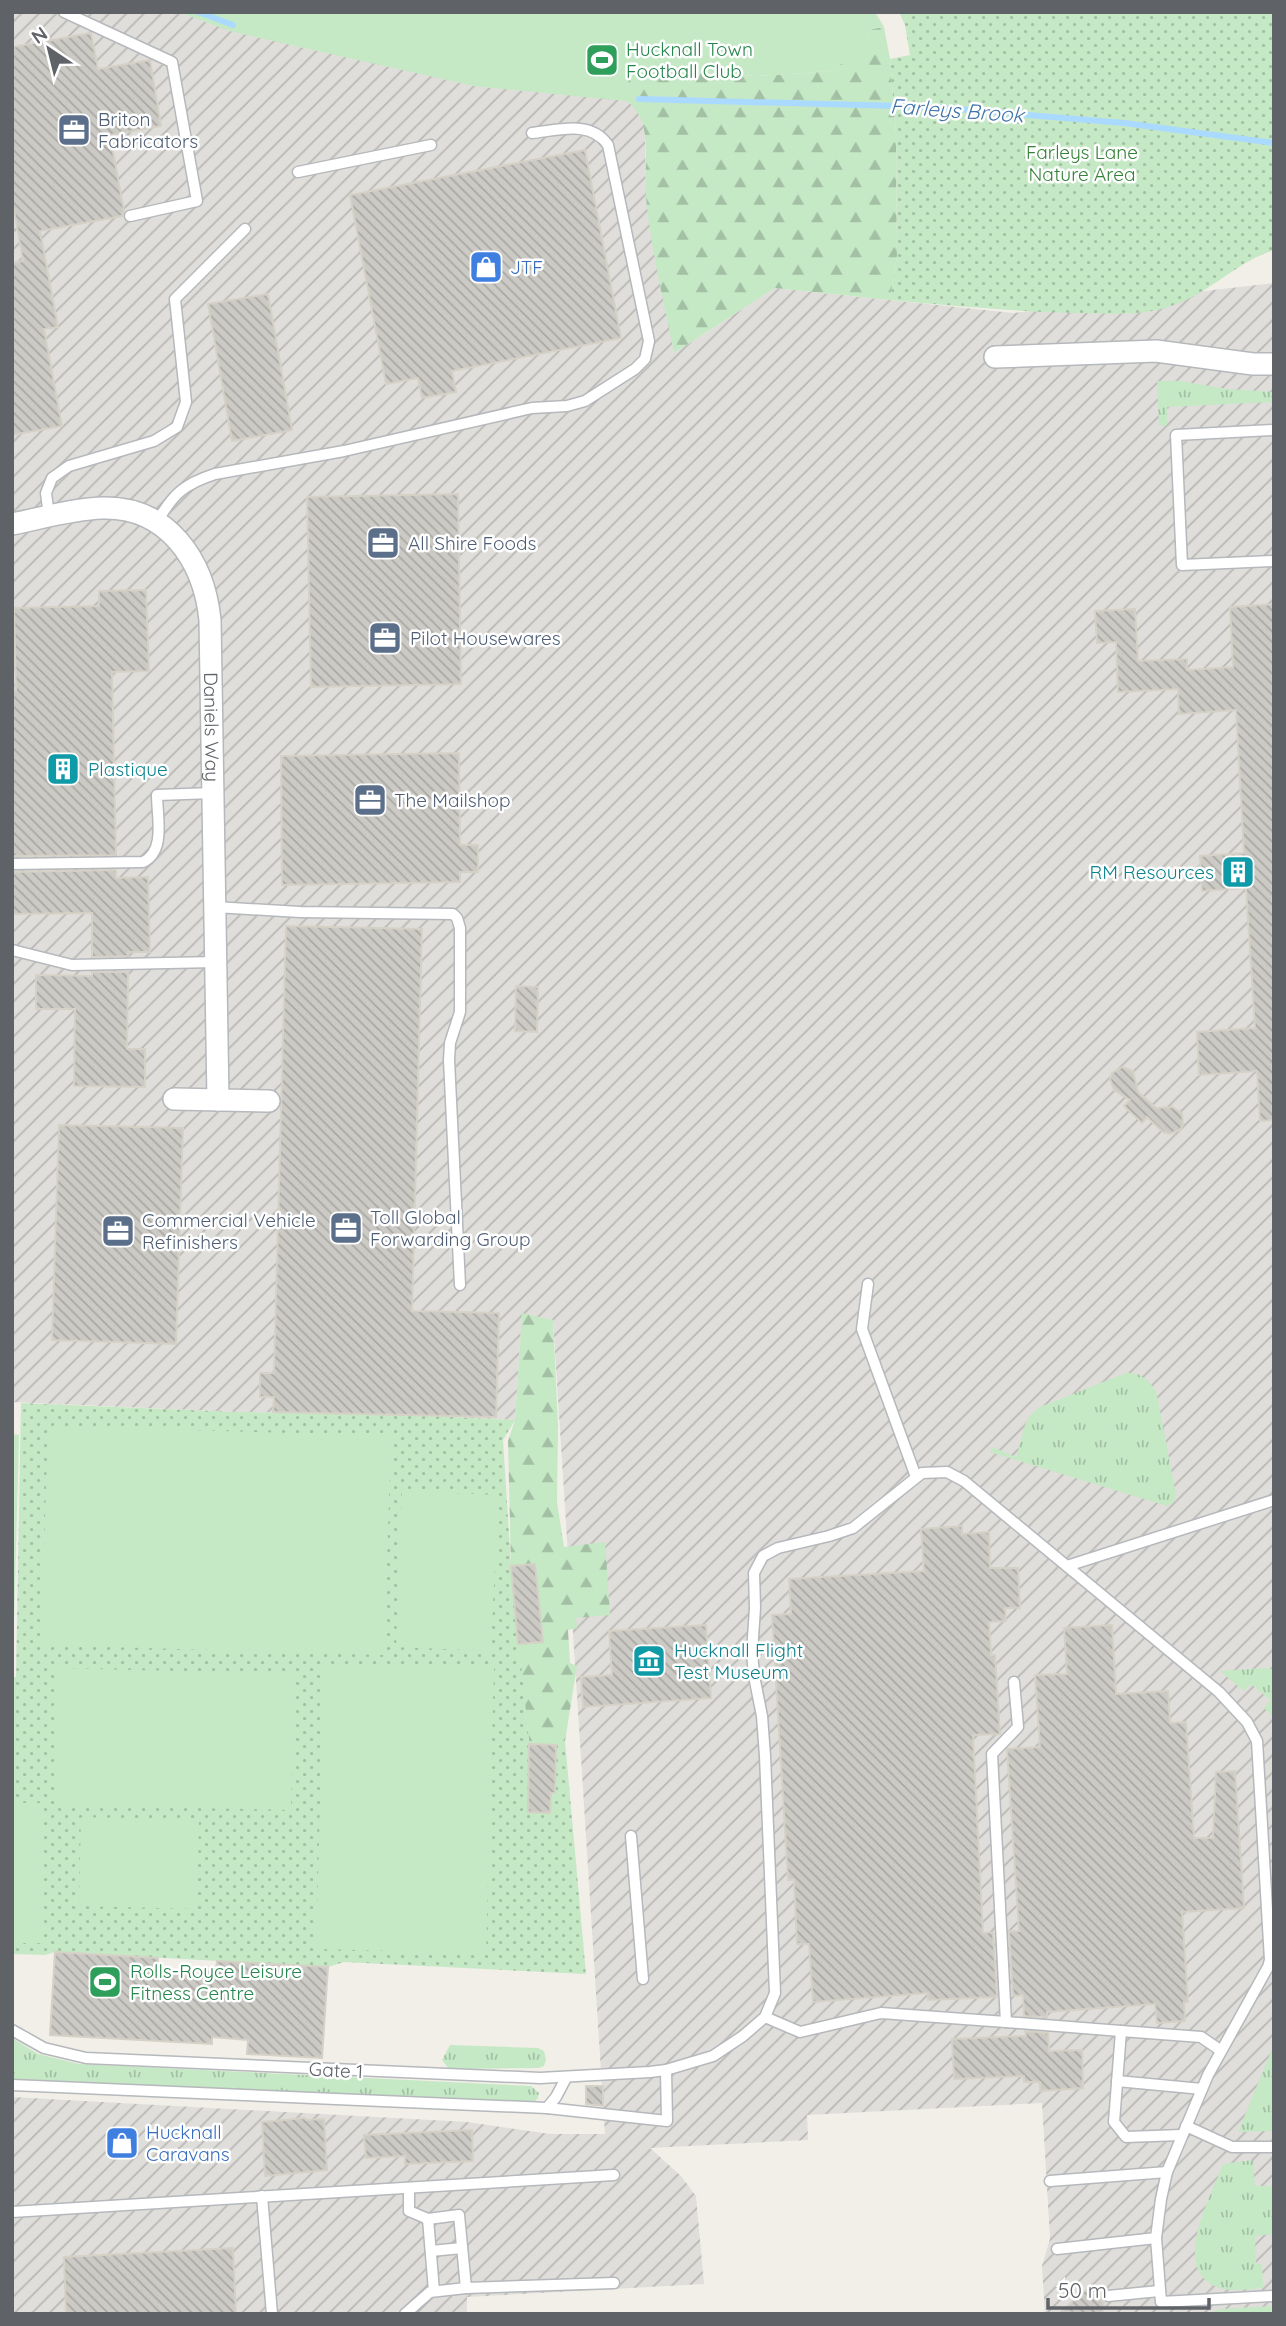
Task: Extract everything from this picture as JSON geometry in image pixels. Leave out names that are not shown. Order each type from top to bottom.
[{"type":"street","points":[[995,357],[1156,351],[1253,364],[1274,364]]},
{"type":"street","name":"Daniels Way","points":[[12,524],[83,509],[112,508],[144,515],[157,522],[182,544],[203,580],[208,597],[218,1100]]},
{"type":"street","points":[[174,1099],[269,1101]]},
{"type":"lane","points":[[64,12],[172,62],[197,201],[130,216]]},
{"type":"lane","points":[[157,522],[172,499],[188,484],[215,474],[353,449],[532,408],[567,407],[597,395],[645,359],[649,341],[608,145],[601,136],[585,129],[532,132]]},
{"type":"lane","points":[[298,172],[431,145]]},
{"type":"lane","points":[[49,516],[46,493],[52,478],[69,466],[154,441],[177,427],[186,402],[175,299],[245,229]]},
{"type":"lane","points":[[1274,430],[1177,435],[1182,565],[1274,561]]},
{"type":"lane","points":[[12,864],[143,862],[149,859],[158,846],[157,795],[213,793]]},
{"type":"lane","points":[[215,906],[300,912],[453,914],[457,918],[460,928],[460,1012],[450,1043],[449,1060],[460,1286]]},
{"type":"lane","points":[[12,950],[72,965],[216,962]]},
{"type":"lane","points":[[868,1284],[862,1329],[916,1477]]},
{"type":"lane","points":[[1220,2050],[1201,2037],[1006,2022],[881,2013],[800,2032],[765,2017],[775,1993],[765,1756],[752,1652],[754,1573],[763,1556],[778,1548],[853,1528],[922,1473],[933,1471],[955,1475],[1219,1692],[1247,1722],[1257,1741],[1270,1959],[1220,2050],[1167,2172],[1156,2238],[1161,2302],[1274,2296]]},
{"type":"lane","points":[[1067,1566],[1274,1500]]},
{"type":"lane","points":[[1006,2022],[992,1755],[1018,1727],[1014,1682]]},
{"type":"lane","points":[[631,1836],[643,1979]]},
{"type":"lane","name":"Gate 1","points":[[12,2030],[44,2048],[86,2058],[411,2074],[566,2078],[666,2070],[713,2056],[765,2017]]},
{"type":"lane","points":[[1121,2031],[1114,2122],[1126,2137],[1184,2131],[1232,2147],[1274,2147]]},
{"type":"lane","points":[[12,2085],[547,2108],[667,2121],[666,2070]]},
{"type":"lane","points":[[547,2108],[566,2078]]},
{"type":"lane","points":[[1117,2081],[1202,2088]]},
{"type":"lane","points":[[1051,2181],[1167,2172]]},
{"type":"lane","points":[[12,2212],[614,2175]]},
{"type":"lane","points":[[409,2188],[409,2211],[428,2219],[459,2216],[466,2288]]},
{"type":"lane","points":[[262,2196],[272,2314]]},
{"type":"lane","points":[[428,2219],[434,2291]]},
{"type":"lane","points":[[1057,2249],[1156,2238]]},
{"type":"lane","points":[[431,2251],[462,2249]]},
{"type":"lane","points":[[405,2314],[434,2291],[614,2283]]},
{"type":"lane","points":[[1108,2296],[1159,2291]]},
{"type":"shaded area","points":[[12,12],[179,12],[230,31],[474,86],[627,101],[642,120],[645,135],[646,198],[674,353],[775,288],[1013,313],[1274,283],[1274,2314],[1045,2314],[1042,2266],[1050,2239],[1042,2103],[807,2115],[808,2140],[650,2148],[681,2176],[696,2196],[704,2284],[467,2297],[467,2314],[12,2314],[12,2097],[467,2122],[550,2134],[605,2134],[553,1320],[522,1314],[515,1420],[12,1402]]},
{"type":"green space","points":[[179,12],[552,65],[758,76],[831,71],[859,51],[872,29],[884,27],[890,59],[896,134],[897,256],[890,300],[775,288],[674,353],[648,217],[644,130],[638,113],[627,101],[474,86],[230,31]]},
{"type":"green space","name":"Hucknall Town Football Club","points":[[179,12],[875,12],[884,27],[872,29],[859,51],[831,71],[758,76],[629,69],[627,101],[474,86],[230,31]]},
{"type":"green space","name":"Farleys Lane Nature Area","points":[[899,12],[1274,12],[1274,250],[1247,262],[1185,301],[1138,313],[1034,311],[890,300],[897,256],[896,134],[890,59],[910,55],[905,25]]},
{"type":"green space","points":[[1157,381],[1180,381],[1227,389],[1274,392],[1274,402],[1167,407],[1167,425],[1159,426]]},
{"type":"green space","points":[[522,1313],[553,1320],[558,1425],[557,1502],[564,1547],[605,1542],[610,1615],[576,1618],[577,1628],[568,1630],[570,1663],[577,1666],[565,1741],[529,1741],[518,1644],[543,1641],[535,1565],[511,1566],[508,1441],[515,1420]]},
{"type":"green space","points":[[1126,1373],[1145,1378],[1157,1395],[1176,1495],[1174,1502],[1167,1506],[990,1452],[992,1447],[1016,1457],[1026,1423],[1040,1407]]},
{"type":"green space","points":[[21,1403],[515,1420],[503,1440],[511,1566],[529,1741],[565,1741],[586,1974],[344,1962],[328,1967],[55,1952],[45,1955],[12,1954],[12,1677],[16,1677]]},
{"type":"green space","points":[[48,1426],[391,1436],[384,1655],[41,1645]]},
{"type":"green space","points":[[12,1434],[19,1435],[13,1662],[12,1662]]},
{"type":"green space","points":[[402,1491],[498,1495],[491,1651],[396,1647]]},
{"type":"green space","points":[[324,1664],[494,1668],[486,1953],[316,1949]]},
{"type":"green space","points":[[58,1668],[294,1674],[291,1810],[55,1805]]},
{"type":"green space","points":[[1267,1668],[1274,1670],[1274,1739],[1272,1716],[1264,1708],[1270,1700],[1251,1684],[1244,1691],[1220,1671]]},
{"type":"green space","points":[[12,1803],[42,1803],[41,1943],[12,1943]]},
{"type":"green space","points":[[81,1817],[199,1820],[197,1909],[79,1906]]},
{"type":"green space","points":[[12,2038],[38,2054],[79,2064],[531,2086],[539,2093],[532,2104],[12,2080]]},
{"type":"green space","points":[[1274,2044],[1274,2131],[1238,2132]]},
{"type":"green space","points":[[450,2045],[538,2048],[544,2051],[546,2060],[544,2066],[539,2068],[449,2069],[442,2060]]},
{"type":"green space","points":[[1253,2160],[1255,2186],[1274,2186],[1274,2234],[1255,2236],[1256,2264],[1262,2264],[1263,2288],[1220,2288],[1205,2279],[1197,2266],[1195,2250],[1198,2232],[1223,2164]]},
{"type":"green space","points":[[1274,2306],[1274,2314],[1205,2314],[1222,2309]]},
{"type":"building","name":"Briton Fabricators","points":[[91,33],[98,69],[150,60],[161,126],[110,135],[124,211],[122,216],[40,231],[58,327],[44,329],[62,426],[12,435],[12,263],[23,261],[12,199],[12,47]]},
{"type":"building","name":"JTF","points":[[585,150],[621,338],[452,371],[456,392],[422,398],[418,378],[386,384],[350,195]]},
{"type":"building","points":[[268,294],[292,430],[232,441],[208,304]]},
{"type":"building","points":[[458,494],[461,684],[311,687],[307,497]]},
{"type":"building","points":[[146,590],[149,671],[112,672],[116,855],[12,856],[12,690],[16,690],[14,608],[99,606],[99,591]]},
{"type":"building","name":"RM Resources","points":[[1274,604],[1274,1120],[1260,1121],[1257,1071],[1199,1075],[1197,1032],[1255,1028],[1246,888],[1202,891],[1200,856],[1244,853],[1236,710],[1179,714],[1178,689],[1118,692],[1116,642],[1097,643],[1095,611],[1135,609],[1138,661],[1187,659],[1187,670],[1233,667],[1230,607]]},
{"type":"building","name":"The Mailshop","points":[[459,753],[460,845],[478,845],[478,872],[460,872],[460,882],[282,885],[281,756]]},
{"type":"building","points":[[116,870],[116,878],[148,877],[150,952],[92,957],[92,913],[12,914],[12,872]]},
{"type":"building","name":"Toll Global Forwarding Group","points":[[286,926],[422,929],[412,1311],[499,1313],[496,1417],[273,1412],[274,1397],[260,1397],[260,1373],[274,1373]]},
{"type":"building","points":[[92,972],[128,972],[127,1049],[145,1049],[145,1087],[74,1086],[75,1009],[36,1009],[36,975],[92,976]]},
{"type":"building","points":[[516,986],[538,987],[537,1032],[515,1031]]},
{"type":"building","points":[[1122,1067],[1133,1071],[1138,1092],[1156,1108],[1172,1107],[1182,1113],[1183,1125],[1180,1130],[1169,1134],[1163,1132],[1147,1117],[1142,1123],[1124,1106],[1130,1100],[1114,1090],[1110,1079],[1112,1073]]},
{"type":"building","name":"Commercial Vehicle Refinishers","points":[[59,1125],[183,1128],[176,1344],[52,1340]]},
{"type":"building","points":[[962,1526],[962,1534],[989,1532],[990,1568],[1018,1568],[1020,1608],[1005,1608],[1006,1621],[989,1622],[991,1655],[995,1655],[1000,1734],[973,1735],[983,1933],[993,1932],[997,1997],[928,2000],[928,1993],[813,2002],[809,1944],[797,1944],[794,1880],[788,1880],[772,1615],[791,1614],[789,1579],[924,1571],[921,1529]]},
{"type":"building","points":[[535,1564],[543,1642],[518,1644],[511,1566]]},
{"type":"building","name":"Hucknall Flight Test Museum","points":[[706,1625],[711,1698],[583,1707],[581,1677],[612,1675],[609,1631]]},
{"type":"building","points":[[1112,1625],[1116,1694],[1168,1691],[1170,1723],[1186,1722],[1194,1838],[1213,1838],[1216,1772],[1235,1771],[1244,1908],[1182,1912],[1188,2002],[1184,2002],[1185,2021],[1157,2023],[1155,2004],[1047,2012],[1047,2017],[1024,2016],[1023,1995],[1013,1996],[1009,1931],[1019,1931],[1007,1749],[1040,1747],[1035,1675],[1067,1674],[1064,1628]]},
{"type":"building","points":[[529,1744],[556,1745],[555,1793],[551,1793],[550,1813],[528,1812]]},
{"type":"building","points":[[55,1952],[158,1958],[157,1973],[199,1976],[199,1969],[216,1970],[217,1961],[328,1967],[322,2058],[247,2054],[248,2040],[212,2037],[212,2044],[50,2035]]},
{"type":"building","points":[[1025,2031],[1048,2033],[1049,2051],[1082,2050],[1083,2088],[1040,2091],[1040,2082],[1024,2082],[1024,2076],[954,2079],[952,2039],[1026,2036]]},
{"type":"building","points":[[586,2086],[603,2086],[603,2106],[586,2104]]},
{"type":"building","points":[[324,2119],[327,2170],[265,2176],[262,2122]]},
{"type":"building","points":[[472,2130],[473,2161],[405,2164],[405,2156],[366,2158],[364,2135]]},
{"type":"building","points":[[233,2248],[236,2314],[66,2314],[64,2257]]},
{"type":"building","points":[[1090,2289],[1101,2293],[1104,2303],[1102,2314],[1061,2312],[1082,2292]]},
{"type":"waterway","points":[[198,12],[233,25]]},
{"type":"waterway","name":"Farleys Brook","points":[[639,99],[934,107],[1124,123],[1274,143]]},
{"type":"place","name":"Hucknall Town Football Club","points":[[602,60]]},
{"type":"place","name":"Briton Fabricators","points":[[74,130]]},
{"type":"place","name":"JTF","points":[[486,267]]},
{"type":"place","name":"All Shire Foods","points":[[383,543]]},
{"type":"place","name":"Pilot Housewares","points":[[385,638]]},
{"type":"place","name":"Plastique","points":[[63,769]]},
{"type":"place","name":"The Mailshop","points":[[370,800]]},
{"type":"place","name":"RM Resources","points":[[1238,872]]},
{"type":"place","name":"Toll Global Forwarding Group","points":[[346,1228]]},
{"type":"place","name":"Commercial Vehicle Refinishers","points":[[118,1231]]},
{"type":"place","name":"Hucknall Flight Test Museum","points":[[649,1661]]},
{"type":"place","name":"Rolls-Royce Leisure Fitness Centre","points":[[105,1982]]},
{"type":"place","name":"Hucknall Caravans","points":[[122,2143]]}]
